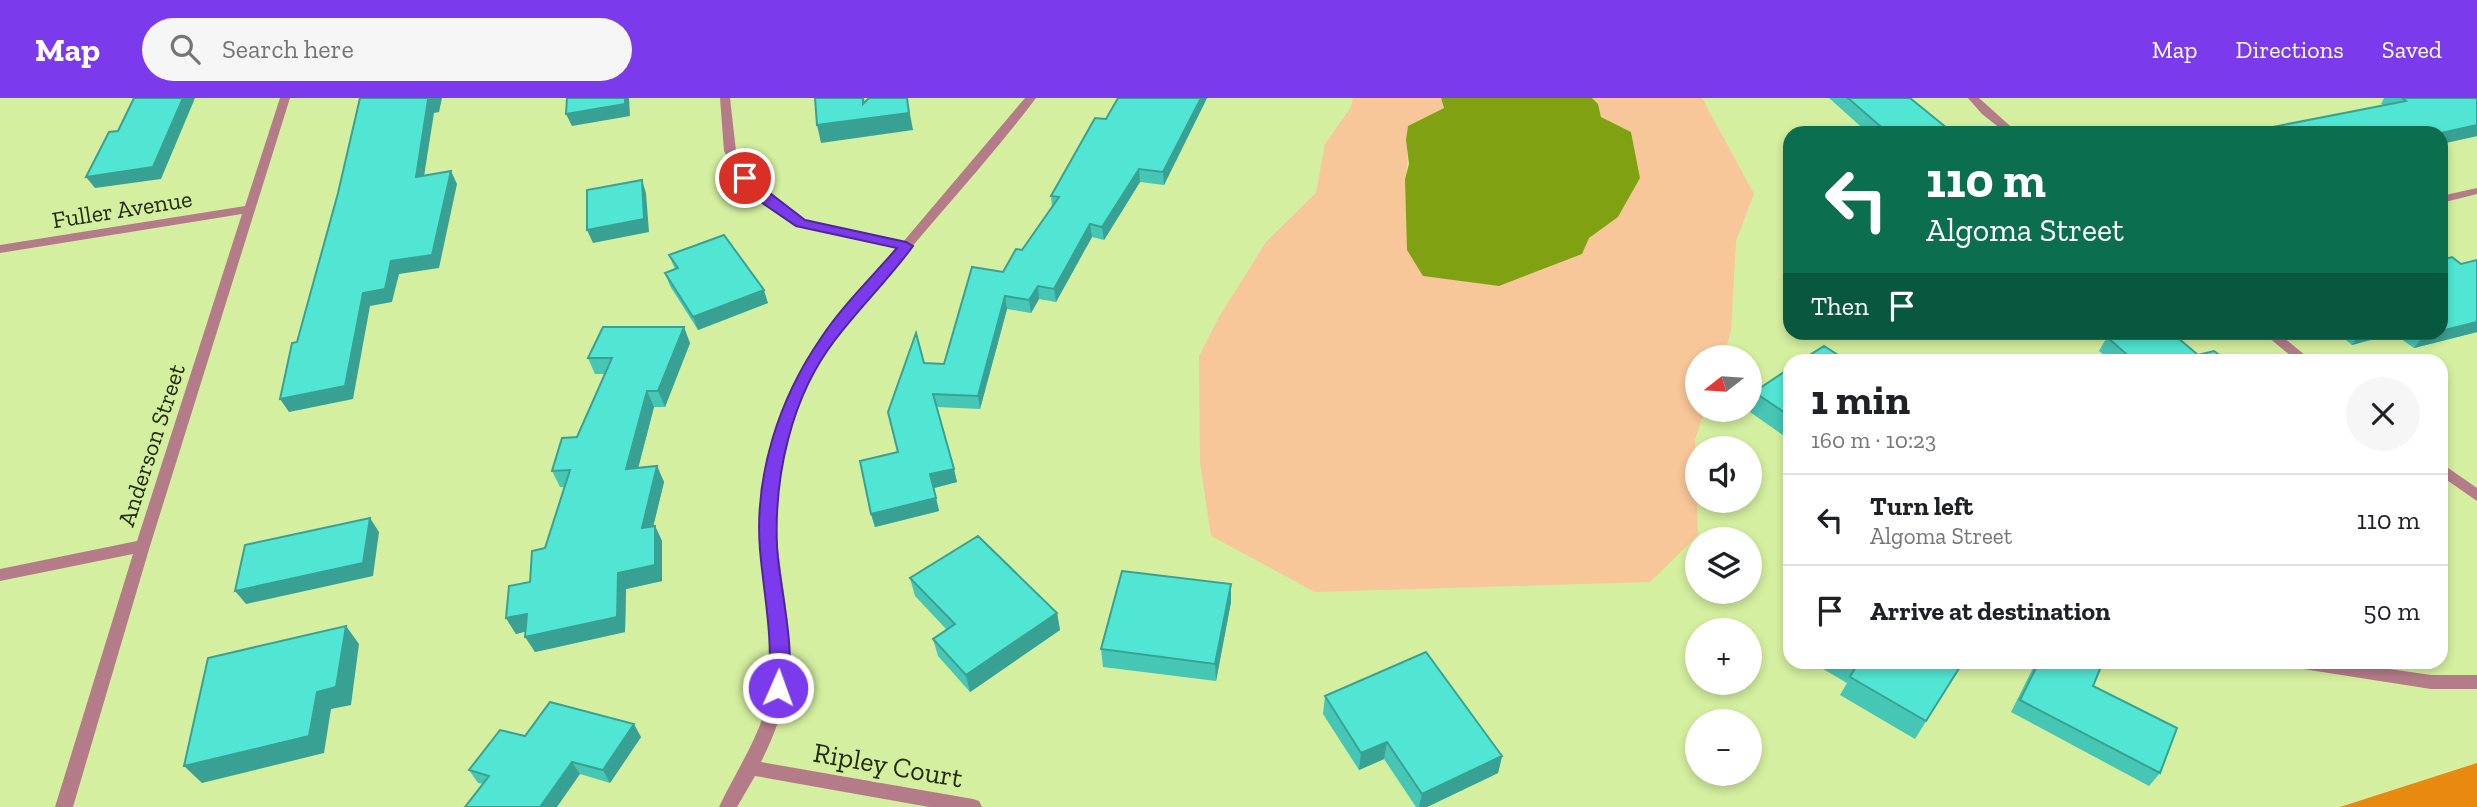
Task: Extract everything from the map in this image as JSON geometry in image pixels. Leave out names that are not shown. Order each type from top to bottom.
[{"type":"street","name":"Anderson Street","points":[[64,807],[143,546],[285,98]]},
{"type":"street","points":[[725,98],[730,151],[745,178],[765,199],[800,223],[906,246]]},
{"type":"street","points":[[728,807],[752,768],[776,705],[780,671],[778,614],[769,548],[769,492],[784,423],[802,383],[827,340],[1031,98]]},
{"type":"street","points":[[1973,98],[2004,126]]},
{"type":"street","points":[[2448,198],[2477,191]]},
{"type":"street","name":"Fuller Avenue","points":[[0,249],[251,209]]},
{"type":"street","points":[[2278,340],[2296,354]]},
{"type":"street","points":[[2448,473],[2477,496]]},
{"type":"street","points":[[0,575],[143,546]]},
{"type":"street","points":[[2347,669],[2431,682],[2477,682]]},
{"type":"street","name":"Ripley Court","points":[[752,768],[973,807]]},
{"type":"shaded area","points":[[1353,98],[1441,98],[1444,108],[1408,126],[1405,179],[1589,238],[1618,217],[1640,178],[1631,132],[1601,117],[1598,104],[1592,98],[1702,98],[1754,194],[1736,241],[1731,332],[1727,345],[1685,345],[1685,422],[1701,422],[1696,436],[1685,436],[1685,513],[1697,513],[1698,527],[1685,527],[1685,548],[1650,582],[1315,592],[1211,536],[1200,462],[1199,356],[1219,317],[1266,242],[1316,193],[1325,144],[1351,107]]},
{"type":"shaded area","points":[[1441,98],[1592,98],[1598,104],[1601,117],[1631,132],[1640,178],[1618,217],[1589,238],[1582,254],[1499,286],[1423,276],[1407,250],[1405,179],[1409,164],[1406,140],[1408,126],[1444,108]]},
{"type":"shaded area","points":[[2477,763],[2477,807],[2340,807]]},
{"type":"building","points":[[134,98],[183,98],[153,167],[86,177],[109,132],[118,131]]},
{"type":"building","points":[[360,98],[433,98],[428,100],[416,177],[451,171],[432,255],[391,261],[385,289],[363,293],[345,386],[280,399],[292,343],[297,342],[338,193]]},
{"type":"building","points":[[567,98],[625,98],[625,104],[566,114]]},
{"type":"building","points":[[815,98],[863,98],[863,104],[869,98],[907,98],[909,113],[817,125]]},
{"type":"building","points":[[1118,98],[1201,98],[1163,172],[1139,169],[1102,227],[1090,224],[1054,289],[1038,286],[1029,300],[1005,296],[978,396],[933,394],[954,469],[930,474],[936,498],[871,514],[860,461],[898,452],[888,412],[916,333],[924,363],[944,364],[972,267],[1003,272],[1016,249],[1022,250],[1059,197],[1051,196],[1095,118],[1106,119]]},
{"type":"building","points":[[1848,98],[1910,98],[1944,126],[1880,126]]},
{"type":"building","points":[[2402,98],[2477,98],[2477,125],[2448,131],[2448,126],[2278,126],[2406,101]]},
{"type":"building","points":[[642,180],[644,219],[587,230],[587,190]]},
{"type":"building","points":[[724,235],[764,290],[693,317],[665,273],[678,268],[669,255]]},
{"type":"building","points":[[2452,257],[2461,264],[2477,260],[2477,322],[2448,329],[2448,258]]},
{"type":"building","points":[[603,327],[684,327],[658,391],[647,391],[626,469],[657,466],[642,528],[655,526],[655,565],[618,573],[617,617],[525,637],[527,614],[506,618],[509,586],[530,582],[532,551],[545,548],[570,470],[552,471],[562,438],[577,437],[612,358],[588,358]]},
{"type":"building","points":[[2110,340],[2180,340],[2197,354],[2126,354]]},
{"type":"building","points":[[1824,346],[1837,354],[1811,354]]},
{"type":"building","points":[[1783,373],[1783,411],[1762,397],[1762,387]]},
{"type":"building","points":[[370,518],[363,563],[235,591],[245,545]]},
{"type":"building","points":[[978,536],[1057,613],[966,675],[933,639],[955,624],[910,578]]},
{"type":"building","points":[[1122,571],[1231,584],[1215,664],[1101,649]]},
{"type":"building","points":[[346,626],[336,687],[317,692],[309,736],[184,766],[208,658]]},
{"type":"building","points":[[1426,652],[1502,756],[1422,794],[1387,742],[1361,753],[1325,696]]},
{"type":"building","points":[[1855,669],[1959,669],[1926,721],[1850,677]]},
{"type":"building","points":[[2036,669],[2100,669],[2093,686],[2177,728],[2160,773],[2020,700]]},
{"type":"building","points":[[550,702],[634,724],[603,770],[572,762],[540,807],[465,807],[489,776],[469,770],[500,730],[525,736]]},
{"type":"route","points":[[745,178],[765,199],[800,223],[906,246],[827,340],[802,383],[784,423],[769,492],[769,548],[778,614],[778,688]]}]
